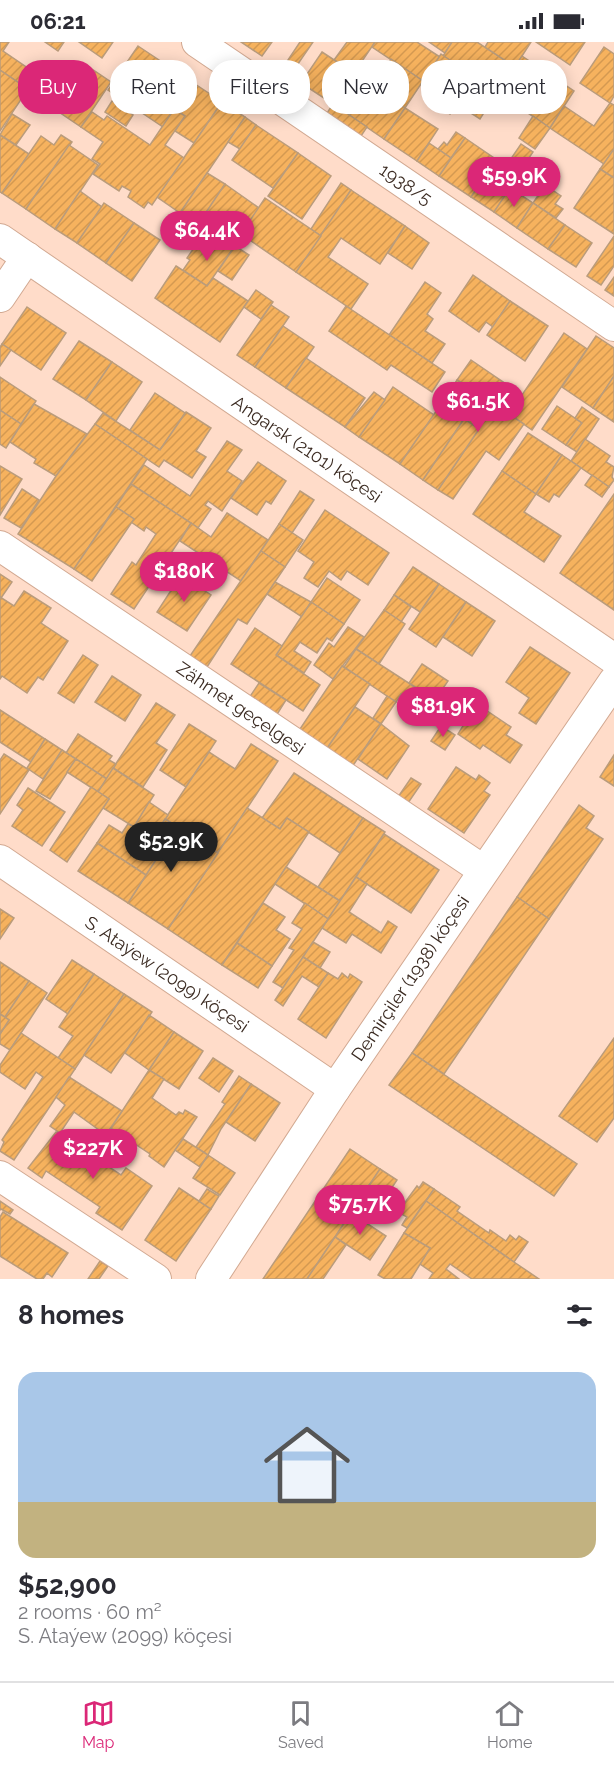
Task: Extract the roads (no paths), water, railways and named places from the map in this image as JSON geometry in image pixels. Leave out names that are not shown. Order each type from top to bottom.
[{"type":"street","name":"1938/5","points":[[197,42],[614,326]]},
{"type":"street","name":"Angarsk (2101) köçesi","points":[[0,239],[614,659]]},
{"type":"street","points":[[0,297],[27,257]]},
{"type":"street","name":"Zähmet geçelgesi","points":[[0,546],[483,870]]},
{"type":"street","name":"Demirçiler (1938) köçesi","points":[[211,1279],[335,1089],[614,681]]},
{"type":"street","name":"S. Ataýew (2099) köçesi","points":[[0,860],[335,1089]]},
{"type":"street","points":[[0,1176],[156,1279]]}]
